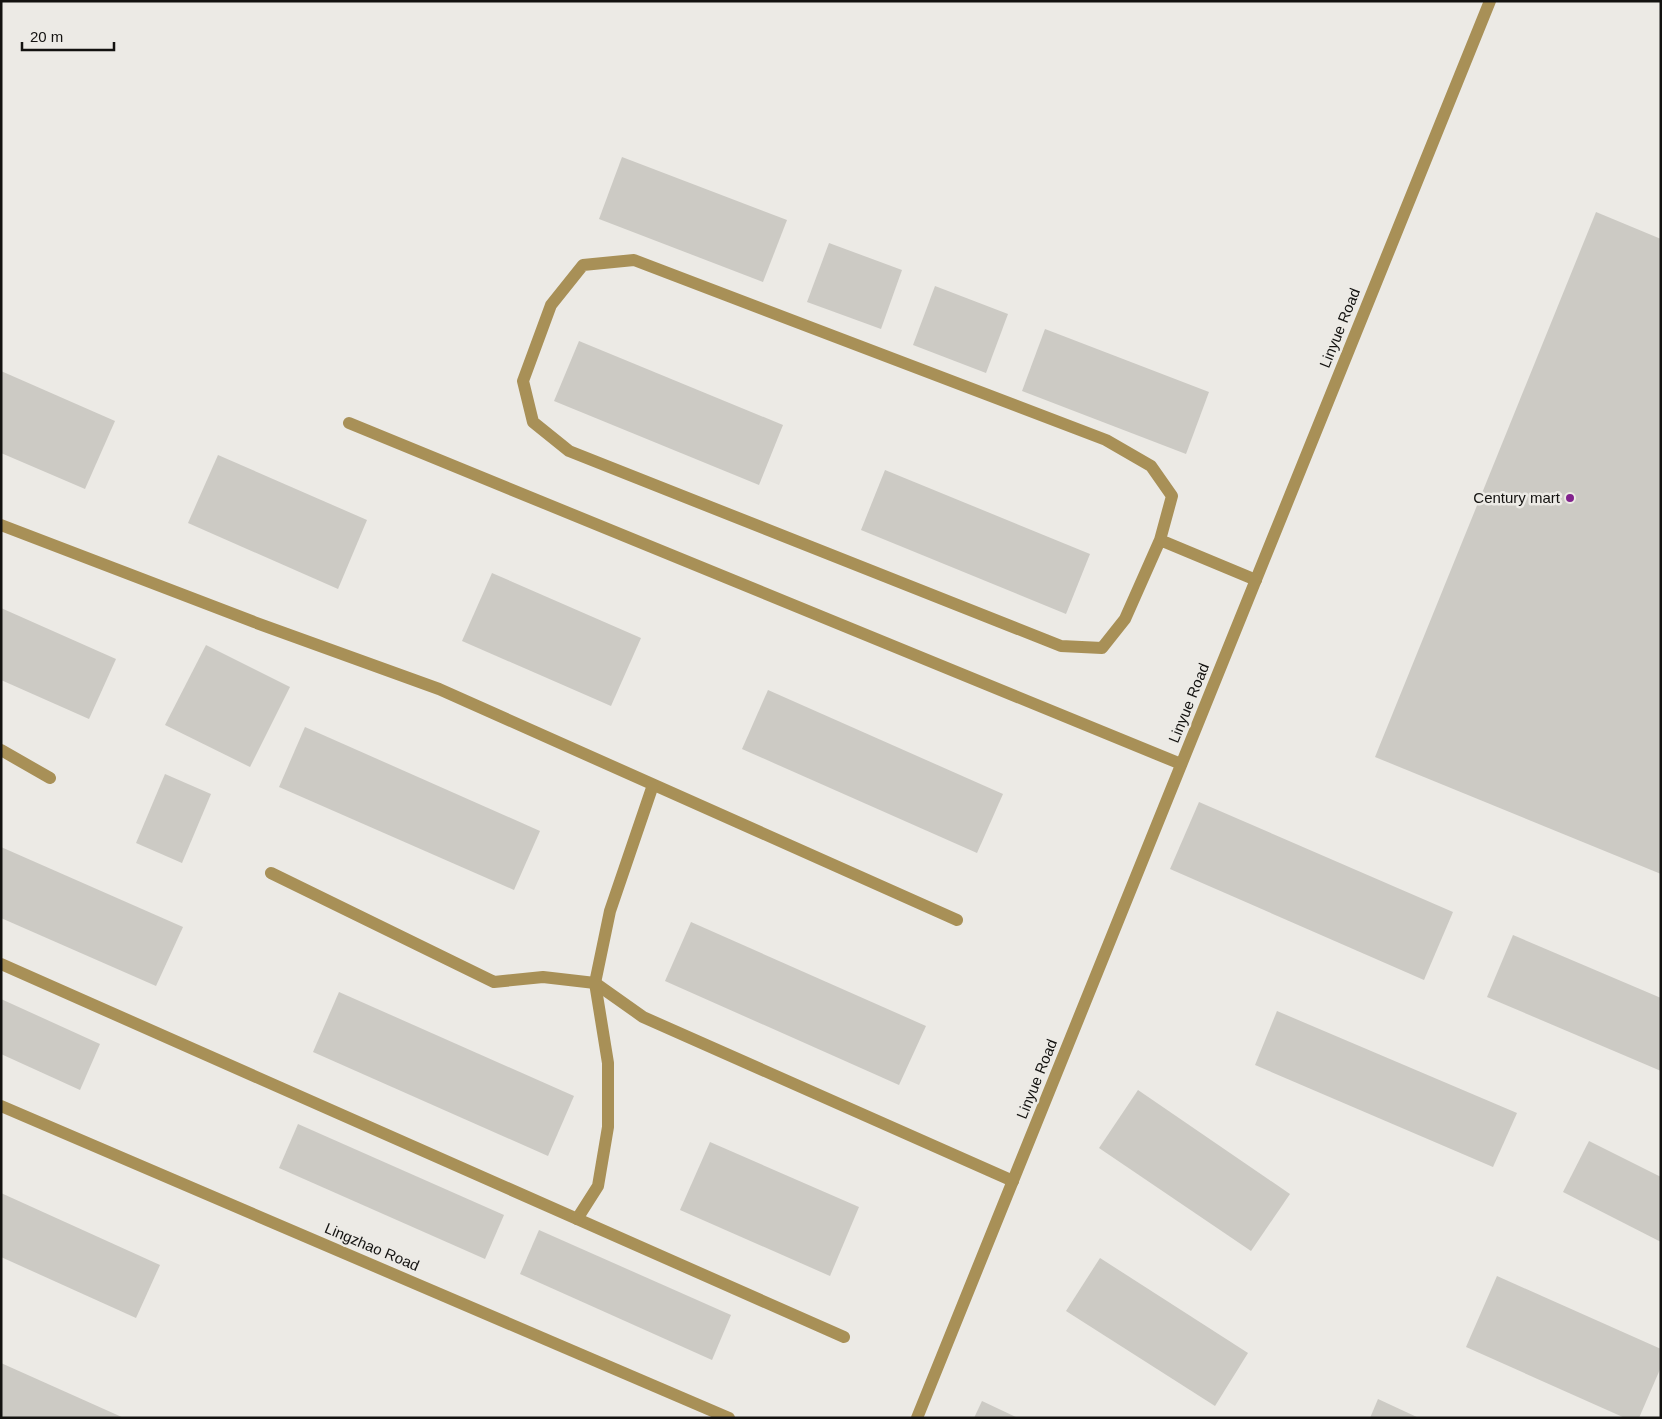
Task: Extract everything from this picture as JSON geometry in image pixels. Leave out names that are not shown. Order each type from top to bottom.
[{"type":"street","name":"Linyue Road","points":[[917,1418],[1256,580],[1486,2]]},
{"type":"street","points":[[634,260],[1106,440],[1151,466],[1172,496],[1160,540],[1126,619],[1102,648],[1061,646],[569,452],[533,422],[523,381],[551,305],[583,265],[634,260]]},
{"type":"street","points":[[349,422],[1182,764]]},
{"type":"street","points":[[1,525],[254,622],[439,689],[957,920]]},
{"type":"street","points":[[1160,540],[1256,580]]},
{"type":"street","points":[[1,750],[50,778]]},
{"type":"street","points":[[577,1219],[598,1186],[608,1127],[608,1063],[595,983],[610,911],[652,785]]},
{"type":"street","points":[[271,873],[494,982],[543,977],[595,983],[643,1017],[1013,1181]]},
{"type":"street","points":[[1,964],[844,1337]]},
{"type":"street","name":"Lingzhao Road","points":[[1,1106],[729,1418]]},
{"type":"building","points":[[622,157],[787,220],[763,282],[599,219]]},
{"type":"building","name":"Century mart","points":[[1596,212],[1661,239],[1661,874],[1375,757]]},
{"type":"building","points":[[829,243],[902,270],[881,329],[807,302]]},
{"type":"building","points":[[935,286],[1008,314],[986,373],[913,345]]},
{"type":"building","points":[[1045,329],[1209,392],[1186,454],[1022,391]]},
{"type":"building","points":[[579,341],[783,425],[759,485],[554,401]]},
{"type":"building","points":[[1,371],[115,421],[85,489],[1,453]]},
{"type":"building","points":[[218,455],[367,520],[338,589],[188,523]]},
{"type":"building","points":[[885,470],[1090,554],[1066,614],[861,530]]},
{"type":"building","points":[[492,573],[641,638],[611,706],[462,641]]},
{"type":"building","points":[[1,608],[116,659],[89,719],[1,680]]},
{"type":"building","points":[[206,645],[290,687],[250,767],[165,725]]},
{"type":"building","points":[[768,690],[1003,794],[977,853],[742,749]]},
{"type":"building","points":[[305,727],[540,831],[514,890],[279,787]]},
{"type":"building","points":[[165,774],[211,794],[182,863],[136,843]]},
{"type":"building","points":[[1199,802],[1453,912],[1424,980],[1170,869]]},
{"type":"building","points":[[1,847],[183,927],[156,986],[1,918]]},
{"type":"building","points":[[691,922],[926,1026],[899,1085],[665,981]]},
{"type":"building","points":[[1513,935],[1661,998],[1661,1071],[1487,997]]},
{"type":"building","points":[[339,992],[574,1096],[548,1156],[313,1052]]},
{"type":"building","points":[[1,999],[100,1044],[80,1090],[1,1054]]},
{"type":"building","points":[[1277,1011],[1517,1113],[1493,1167],[1255,1065]]},
{"type":"building","points":[[1138,1090],[1290,1194],[1251,1251],[1099,1148]]},
{"type":"building","points":[[298,1124],[504,1215],[485,1259],[279,1168]]},
{"type":"building","points":[[1589,1141],[1661,1177],[1661,1242],[1563,1192]]},
{"type":"building","points":[[710,1142],[859,1207],[830,1276],[680,1210]]},
{"type":"building","points":[[1,1193],[160,1265],[136,1318],[1,1257]]},
{"type":"building","points":[[539,1230],[731,1315],[712,1360],[520,1274]]},
{"type":"building","points":[[1100,1258],[1248,1353],[1215,1406],[1066,1311]]},
{"type":"building","points":[[1497,1276],[1661,1349],[1661,1367],[1639,1418],[1625,1418],[1466,1347]]},
{"type":"building","points":[[1,1363],[124,1418],[1,1418]]},
{"type":"building","points":[[1378,1399],[1419,1418],[1370,1418]]},
{"type":"building","points":[[982,1401],[1018,1418],[974,1418]]},
{"type":"place","name":"Century mart","points":[[1570,498]]}]
